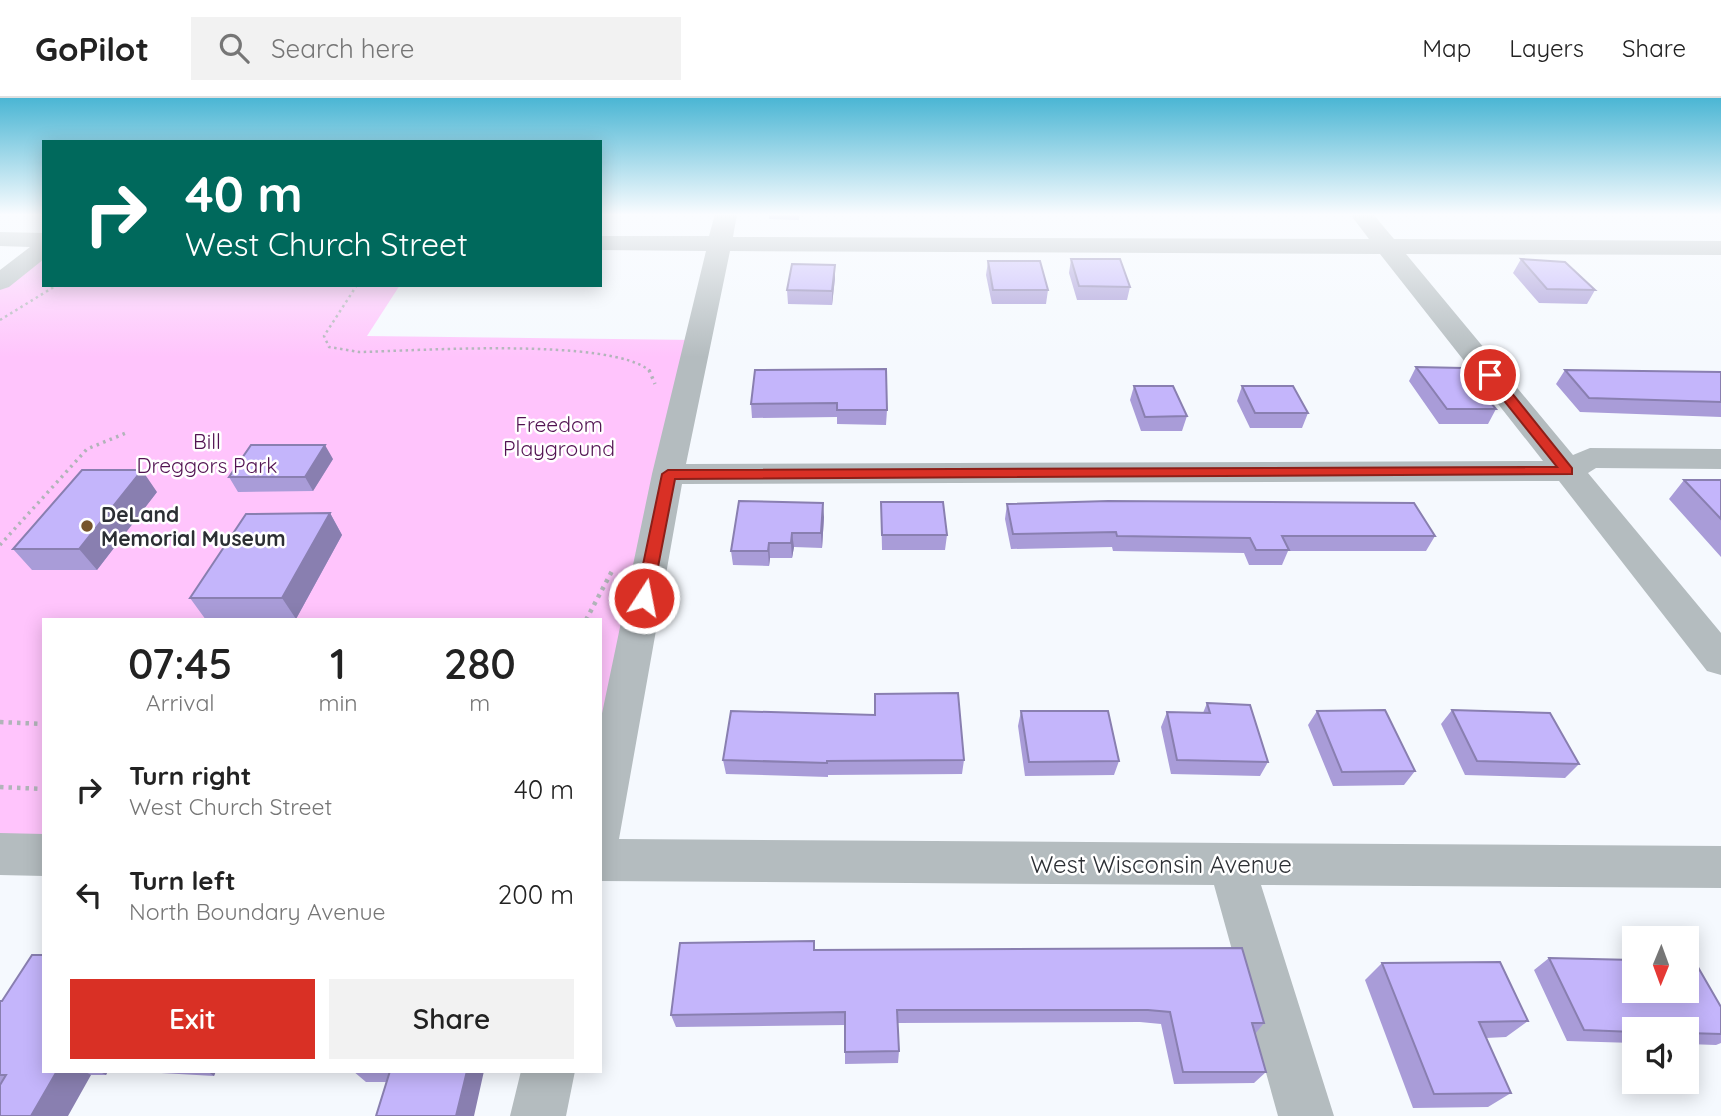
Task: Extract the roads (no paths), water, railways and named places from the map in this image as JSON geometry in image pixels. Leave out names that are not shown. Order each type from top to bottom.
[{"type":"street","points":[[0,282],[26,262]]},
{"type":"street","points":[[602,821],[668,474],[716,262]]},
{"type":"street","points":[[1400,262],[1721,660]]},
{"type":"street","points":[[668,474],[1567,471],[1590,457],[1721,459]]},
{"type":"street","points":[[0,854],[42,855]]},
{"type":"street","name":"West Wisconsin Avenue","points":[[602,860],[1721,867]]},
{"type":"street","points":[[1231,864],[1306,1116]]},
{"type":"street","points":[[538,1116],[548,1073]]},
{"type":"place","name":"DeLand Memorial Museum","points":[[87,526]]},
{"type":"park label","name":"Freedom Playground","points":[[559,436]]},
{"type":"park label","name":"Bill Dreggors Park","points":[[207,453]]}]
